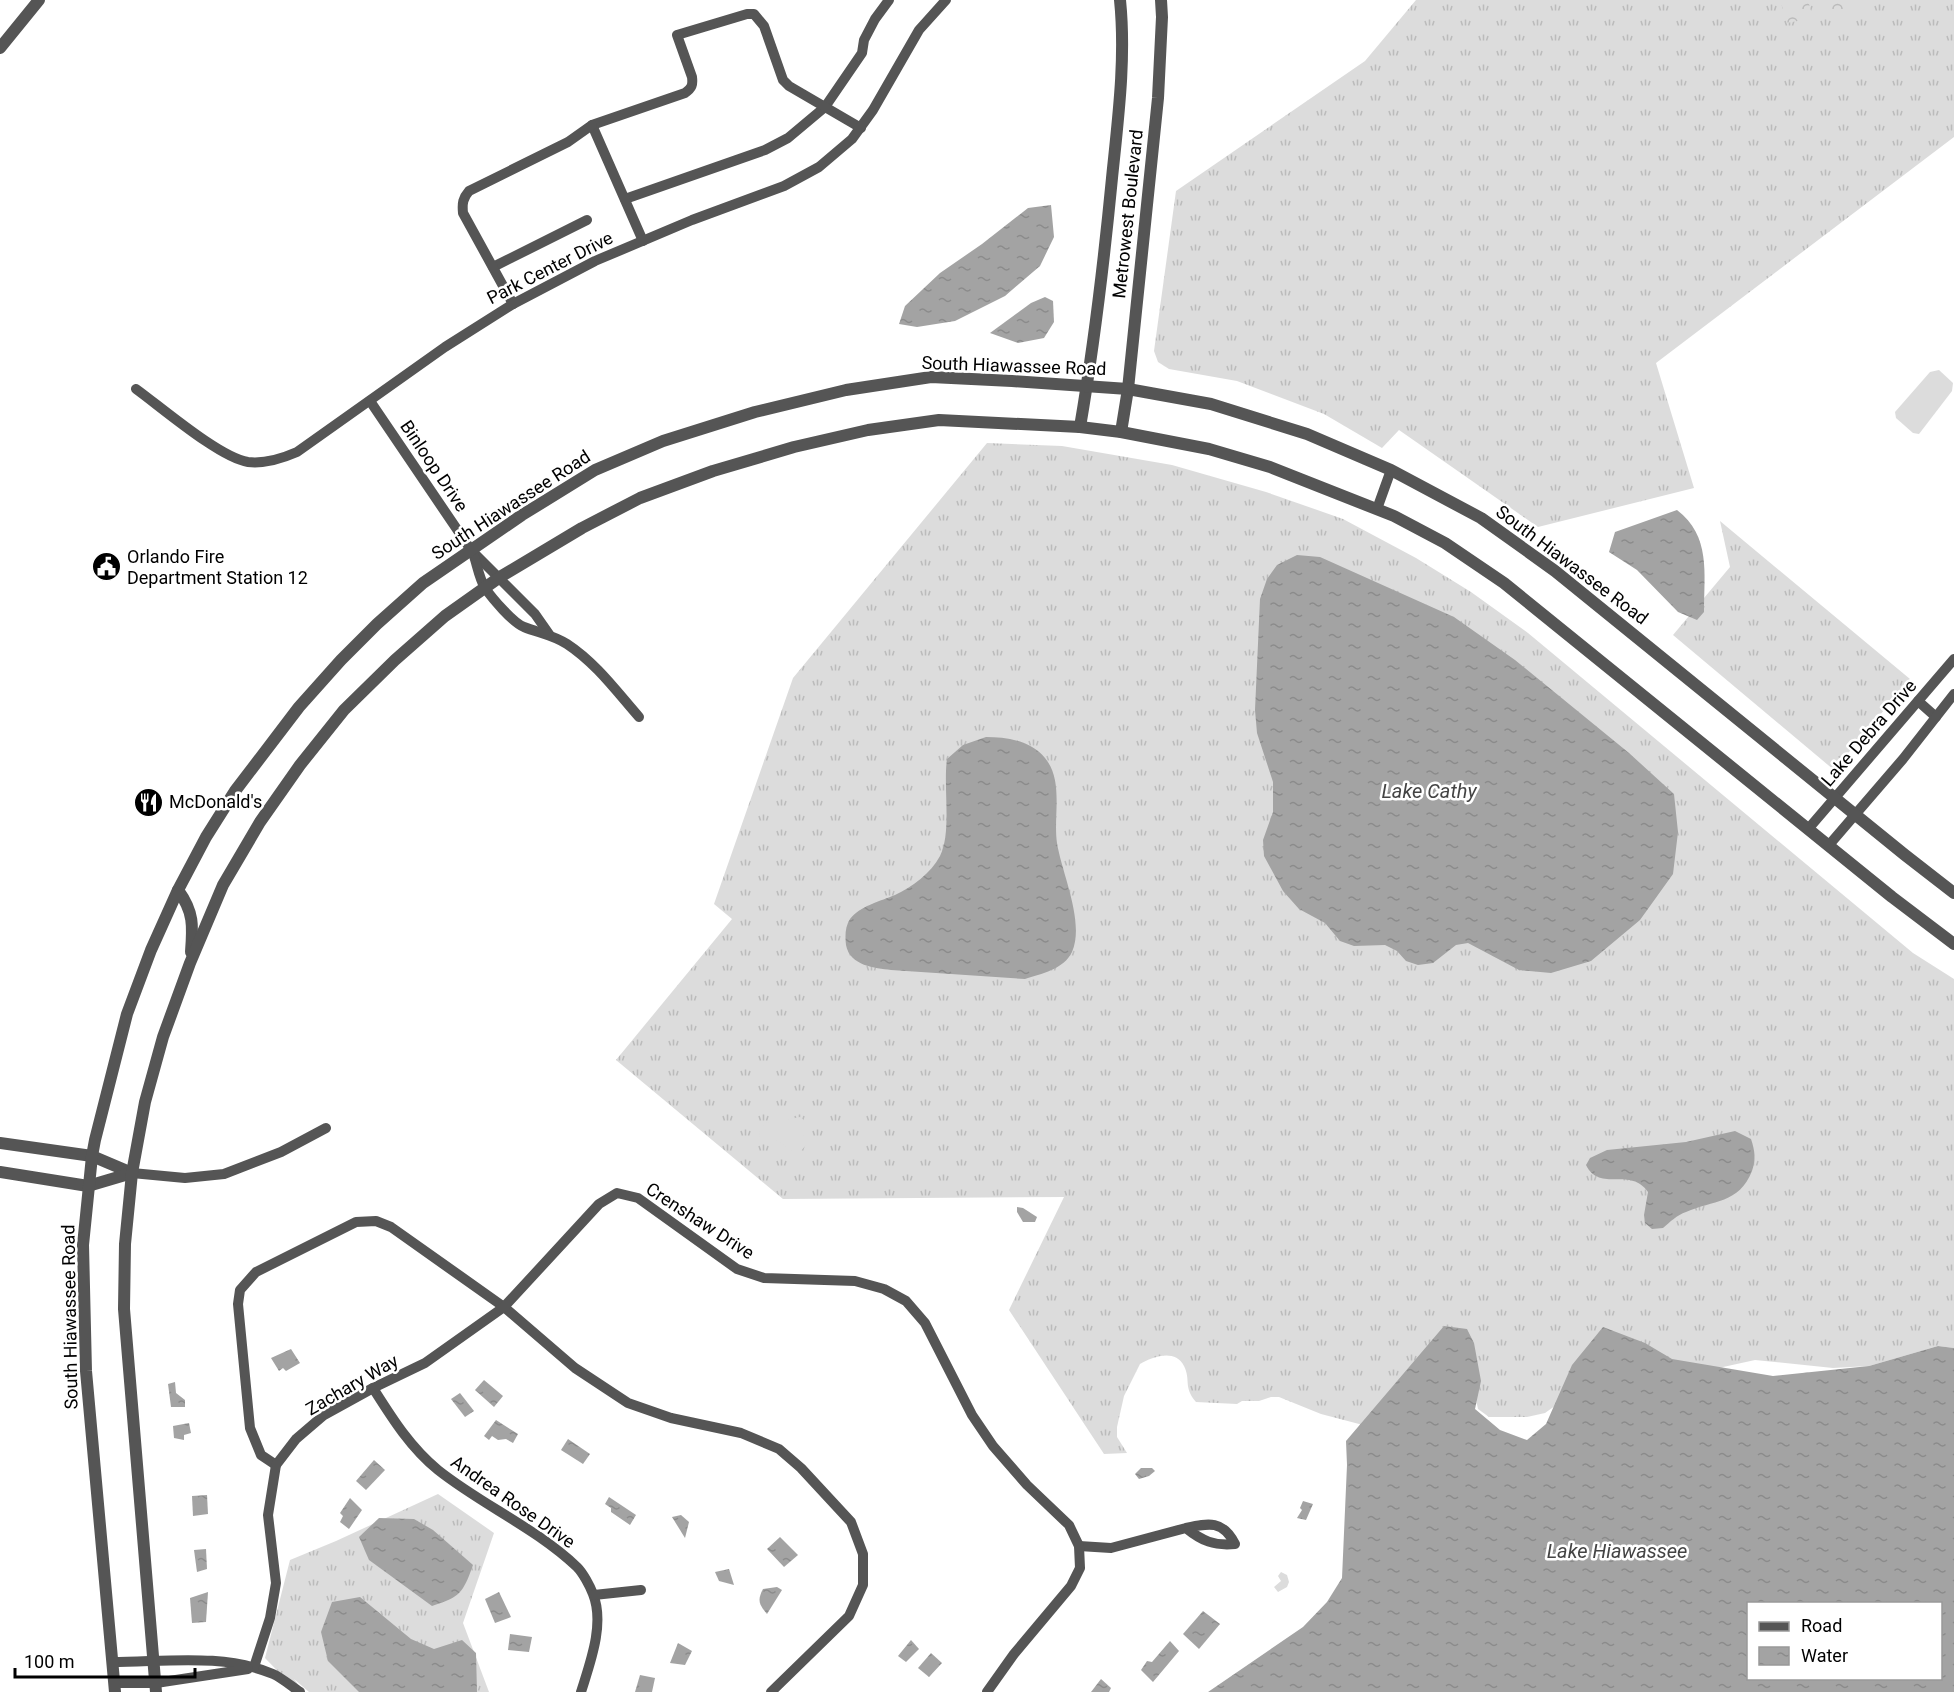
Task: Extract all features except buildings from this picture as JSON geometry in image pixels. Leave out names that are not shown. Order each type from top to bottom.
[{"type":"street","points":[[0,48],[39,0]]},
{"type":"street","points":[[625,199],[765,150],[788,138],[825,107],[862,53],[864,40],[875,19],[889,0]]},
{"type":"street","name":"Park Center Drive","points":[[136,389],[225,454],[247,462],[273,462],[297,452],[445,347],[513,304],[595,261],[643,240],[784,186],[819,167],[852,139],[861,128],[919,30],[946,0]]},
{"type":"street","name":"Metrowest Boulevard","points":[[1080,427],[1106,233],[1121,87],[1120,0]]},
{"type":"street","name":"Metrowest Boulevard","points":[[1121,432],[1128,389],[1158,98],[1161,0]]},
{"type":"street","points":[[513,304],[464,213],[462,204],[464,196],[469,190],[568,142],[592,125],[691,89],[692,77],[678,35],[747,14],[754,15],[764,26],[783,80],[789,86],[861,128]]},
{"type":"street","points":[[592,125],[643,240]]},
{"type":"street","points":[[493,267],[587,220]]},
{"type":"street","name":"South Hiawassee Road","points":[[115,1688],[86,1371],[83,1245],[92,1156],[127,1014],[151,950],[178,890],[206,837],[235,791],[299,707],[341,660],[423,583],[522,515],[595,470],[663,441],[755,412],[846,390],[931,377],[1128,389],[1211,404],[1307,434],[1391,470],[1481,518],[1556,571],[1954,893]]},
{"type":"street","name":"Binloop Drive","points":[[370,401],[471,550]]},
{"type":"street","points":[[156,1688],[124,1309],[125,1244],[132,1173],[146,1102],[163,1037],[190,963],[223,885],[260,822],[300,765],[345,710],[395,660],[445,616],[485,587],[582,528],[640,498],[713,471],[794,447],[868,430],[939,420],[1080,427],[1121,432],[1209,449],[1270,467],[1377,509],[1445,543],[1504,583],[1954,944]]},
{"type":"street","points":[[1377,509],[1391,470]]},
{"type":"street","points":[[471,550],[535,614],[549,634]]},
{"type":"street","points":[[471,550],[485,587],[510,617],[522,627],[549,634],[586,658],[639,717]]},
{"type":"street","name":"Lake Debra Drive","points":[[1809,828],[1954,659]]},
{"type":"street","points":[[1829,845],[1954,694]]},
{"type":"street","points":[[1918,701],[1936,717]]},
{"type":"street","points":[[178,890],[188,904],[193,924],[190,963]]},
{"type":"street","points":[[0,1143],[92,1156],[132,1173],[185,1178],[224,1174],[281,1152],[326,1128]]},
{"type":"street","points":[[0,1172],[88,1186],[132,1173]]},
{"type":"street","name":"Crenshaw Drive","points":[[504,1307],[599,1204],[617,1193],[638,1198],[737,1269],[764,1278],[855,1281],[884,1288],[906,1300],[925,1323],[972,1415],[993,1446],[1027,1485],[1068,1526],[1079,1546]]},
{"type":"street","points":[[276,1465],[261,1455],[250,1428],[238,1304],[240,1290],[256,1272],[356,1222],[376,1221],[391,1227],[504,1307],[574,1368],[628,1403],[671,1418],[741,1434],[779,1449],[801,1468],[851,1522],[863,1554],[863,1585],[849,1616],[771,1692]]},
{"type":"street","name":"Zachary Way","points":[[254,1667],[270,1618],[276,1583],[267,1515],[276,1465],[296,1439],[324,1415],[425,1363],[504,1307]]},
{"type":"street","name":"Andrea Rose Drive","points":[[373,1388],[411,1445],[438,1470],[542,1540],[579,1568],[594,1595],[598,1622],[581,1692]]},
{"type":"street","points":[[987,1692],[1014,1654],[1071,1586],[1080,1568],[1079,1546],[1111,1548],[1186,1528]]},
{"type":"street","points":[[594,1595],[641,1590]]},
{"type":"street","points":[[112,1662],[222,1662],[254,1667],[276,1675],[300,1692]]},
{"type":"street","points":[[115,1688],[156,1688],[254,1667]]},
{"type":"green space","points":[[1416,0],[1954,0],[1954,137],[1656,363],[1694,488],[1538,527],[1399,430],[1382,448],[1324,414],[1237,381],[1169,369],[1158,362],[1154,351],[1176,191],[1365,61]]},
{"type":"green space","points":[[1780,0],[1849,0],[1851,11],[1838,20],[1826,5],[1809,4],[1813,18],[1787,23]]},
{"type":"green space","points":[[1939,370],[1953,383],[1952,391],[1919,434],[1913,433],[1896,418],[1895,412],[1930,372]]},
{"type":"green space","points":[[987,443],[1062,446],[1172,465],[1266,492],[1343,519],[1416,558],[1471,592],[1528,633],[1913,953],[1954,979],[1954,1348],[1938,1346],[1869,1366],[1833,1368],[1755,1360],[1559,1403],[1545,1413],[1527,1417],[1489,1417],[1478,1409],[1475,1395],[1382,1430],[1321,1414],[1279,1397],[1259,1401],[1242,1401],[1237,1404],[1196,1402],[1188,1388],[1187,1375],[1180,1360],[1163,1356],[1140,1364],[1124,1396],[1117,1437],[1127,1453],[1104,1454],[1009,1310],[1064,1197],[783,1199],[616,1060],[732,919],[714,904],[793,678]]},
{"type":"green space","points":[[1720,521],[1910,679],[1834,770],[1673,635],[1730,567]]},
{"type":"green space","points":[[800,1117],[805,1121],[803,1132],[806,1145],[801,1151],[791,1151],[779,1141],[760,1137],[759,1131],[768,1122]]},
{"type":"green space","points":[[438,1494],[494,1533],[463,1623],[489,1692],[309,1692],[294,1679],[304,1692],[298,1692],[265,1658],[290,1560]]},
{"type":"green space","points":[[1281,1572],[1287,1575],[1289,1582],[1287,1587],[1278,1592],[1274,1587],[1281,1581],[1278,1576]]},
{"type":"water","points":[[1051,205],[1054,237],[1040,266],[1005,296],[955,321],[917,327],[899,324],[905,306],[940,273],[1028,208]]},
{"type":"water","points":[[1045,297],[1053,301],[1054,322],[1044,338],[1018,343],[990,333],[1031,303]]},
{"type":"water","points":[[1677,510],[1696,531],[1703,556],[1704,612],[1697,620],[1678,612],[1637,570],[1609,552],[1615,532]]},
{"type":"water","name":"Lake Cathy","points":[[1297,555],[1320,557],[1454,617],[1515,660],[1629,753],[1674,794],[1678,832],[1673,874],[1640,920],[1591,961],[1551,973],[1519,970],[1468,943],[1456,945],[1433,963],[1418,965],[1406,961],[1397,951],[1385,945],[1354,946],[1340,941],[1325,923],[1299,909],[1283,891],[1264,856],[1263,840],[1273,812],[1273,782],[1257,733],[1255,710],[1260,599],[1267,579],[1277,565]]},
{"type":"water","points":[[986,737],[1025,743],[1039,752],[1051,767],[1057,799],[1057,843],[1076,927],[1072,952],[1058,967],[1025,979],[891,970],[858,962],[848,952],[846,945],[847,925],[850,919],[865,907],[908,888],[926,874],[936,862],[944,846],[946,835],[947,759],[963,745]]},
{"type":"water","points":[[1735,1131],[1751,1139],[1753,1147],[1754,1163],[1747,1182],[1733,1195],[1683,1213],[1663,1228],[1652,1229],[1645,1223],[1648,1192],[1641,1185],[1624,1179],[1599,1177],[1592,1173],[1586,1165],[1590,1158],[1607,1150],[1686,1142]]},
{"type":"water","points":[[1017,1207],[1037,1217],[1035,1222],[1023,1222],[1017,1212]]},
{"type":"water","name":"Lake Hiawassee","points":[[1444,1326],[1467,1329],[1474,1343],[1481,1381],[1475,1409],[1500,1430],[1527,1440],[1546,1424],[1572,1365],[1603,1327],[1645,1343],[1672,1359],[1773,1376],[1869,1366],[1938,1346],[1954,1348],[1954,1692],[1208,1692],[1303,1627],[1327,1602],[1342,1578],[1346,1441]]},
{"type":"water","points":[[291,1349],[300,1363],[286,1371],[283,1368],[279,1371],[271,1358]]},
{"type":"water","points":[[484,1380],[503,1396],[494,1407],[475,1390]]},
{"type":"water","points":[[175,1382],[176,1393],[185,1400],[185,1407],[171,1407],[168,1384]]},
{"type":"water","points":[[460,1393],[474,1411],[465,1417],[451,1399]]},
{"type":"water","points":[[496,1420],[518,1434],[513,1443],[506,1439],[498,1440],[492,1436],[489,1440],[484,1436]]},
{"type":"water","points":[[189,1423],[191,1433],[184,1435],[184,1440],[174,1438],[173,1426]]},
{"type":"water","points":[[568,1439],[590,1454],[583,1464],[561,1450]]},
{"type":"water","points":[[374,1460],[385,1470],[366,1490],[356,1481]]},
{"type":"water","points":[[1141,1468],[1152,1468],[1155,1471],[1139,1479],[1135,1474]]},
{"type":"water","points":[[207,1495],[208,1514],[193,1516],[192,1496]]},
{"type":"water","points":[[609,1497],[636,1515],[630,1525],[611,1512],[611,1508],[605,1504]]},
{"type":"water","points":[[350,1498],[362,1510],[349,1529],[340,1522],[343,1516],[340,1513]]},
{"type":"water","points":[[1303,1501],[1313,1504],[1306,1520],[1297,1518],[1302,1510],[1300,1508]]},
{"type":"water","points":[[681,1515],[689,1522],[685,1538],[672,1517]]},
{"type":"water","points":[[379,1518],[414,1519],[433,1530],[473,1565],[459,1593],[449,1600],[432,1606],[369,1560],[359,1537]]},
{"type":"water","points":[[780,1537],[798,1555],[784,1567],[767,1549]]},
{"type":"water","points":[[206,1549],[207,1569],[197,1572],[194,1550]]},
{"type":"water","points":[[729,1569],[734,1585],[719,1581],[715,1572]]},
{"type":"water","points":[[777,1587],[782,1590],[767,1614],[760,1602],[761,1593],[763,1589]]},
{"type":"water","points":[[208,1592],[206,1622],[192,1623],[190,1598]]},
{"type":"water","points":[[499,1592],[511,1617],[495,1623],[485,1599]]},
{"type":"water","points":[[360,1597],[411,1639],[434,1649],[462,1640],[476,1653],[477,1692],[359,1692],[328,1661],[321,1632],[332,1602]]},
{"type":"water","points":[[1203,1611],[1220,1624],[1199,1649],[1183,1634]]},
{"type":"water","points":[[510,1634],[532,1637],[529,1652],[508,1650]]},
{"type":"water","points":[[911,1640],[919,1649],[906,1662],[898,1656]]},
{"type":"water","points":[[1170,1641],[1179,1651],[1153,1682],[1141,1670],[1147,1661],[1152,1662]]},
{"type":"water","points":[[678,1643],[692,1651],[685,1665],[670,1663]]},
{"type":"water","points":[[931,1653],[942,1663],[929,1677],[918,1668]]},
{"type":"water","points":[[640,1675],[655,1678],[652,1692],[635,1692]]},
{"type":"water","points":[[1101,1679],[1111,1688],[1109,1692],[1091,1692]]},
{"type":"place","name":"Orlando Fire Department Station 12","points":[[106,567]]},
{"type":"place","name":"McDonald's","points":[[148,802]]}]
